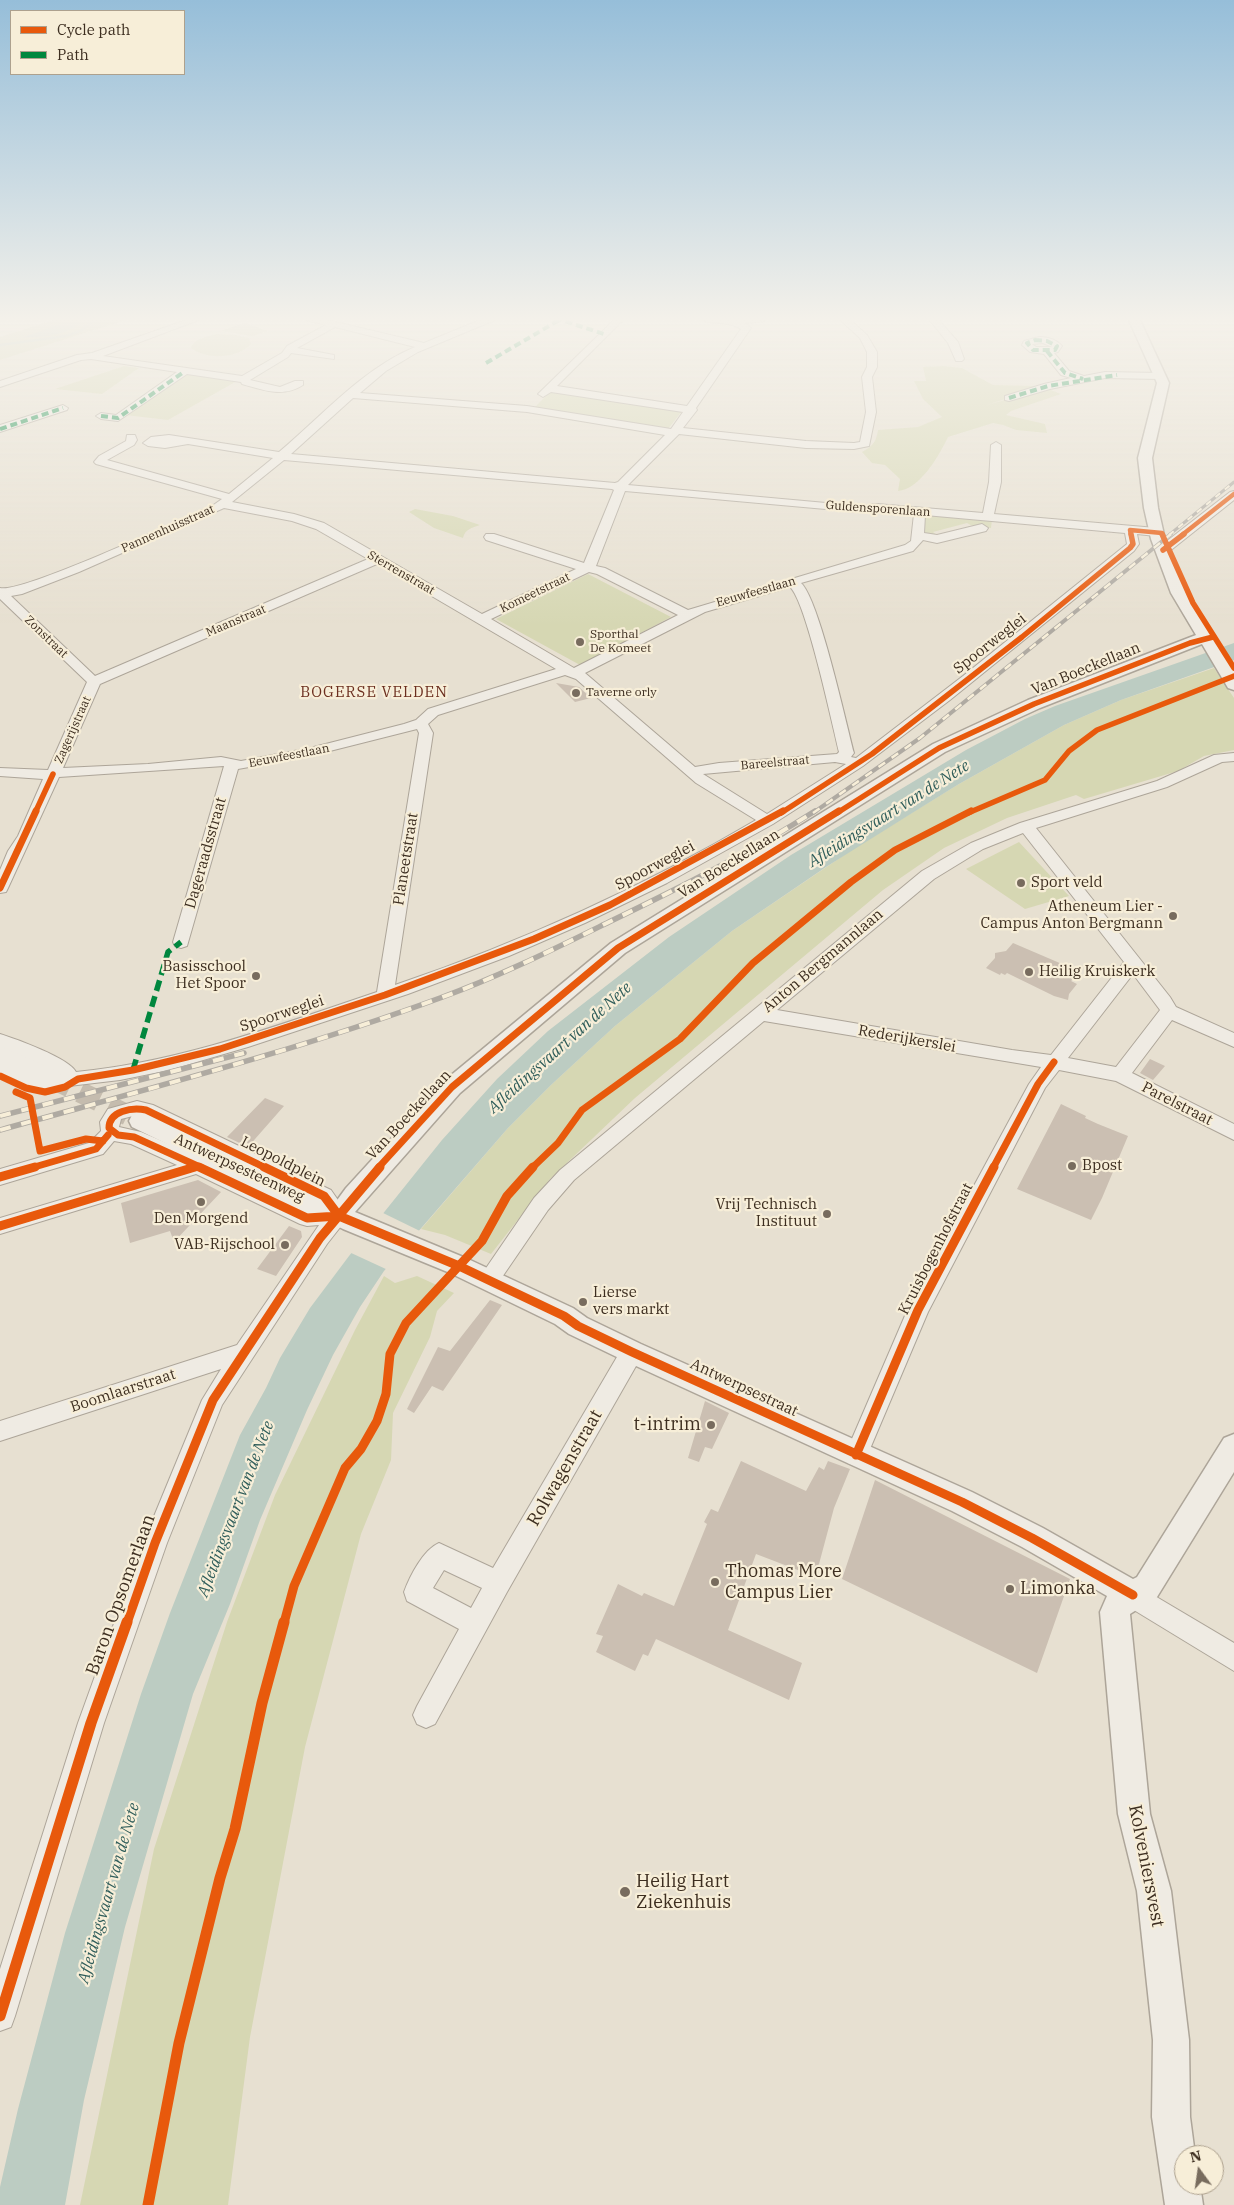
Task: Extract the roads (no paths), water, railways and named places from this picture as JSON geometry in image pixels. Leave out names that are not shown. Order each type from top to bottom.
[{"type":"street","points":[[0,429],[24,421]]},
{"type":"street","name":"Pannenhuisstraat","points":[[1,593],[18,591],[207,513],[228,501],[321,421]]},
{"type":"street","points":[[607,421],[675,431],[856,447],[865,444],[869,421]]},
{"type":"street","name":"Komeetstraat","points":[[482,619],[589,567],[621,487],[683,421]]},
{"type":"street","points":[[1154,421],[1145,458],[1156,532],[1179,593],[1209,644],[1226,666],[1234,686]]},
{"type":"street","name":"Sterrenstraat","points":[[131,437],[130,443],[102,458],[100,462],[228,501],[320,526],[556,662],[570,672]]},
{"type":"street","name":"Guldensporenlaan","points":[[182,441],[281,456],[859,509],[877,507],[920,511],[986,523],[1130,530]]},
{"type":"street","points":[[920,511],[918,536],[937,539],[986,523],[995,482],[996,445]]},
{"type":"street","points":[[1162,551],[1234,494]]},
{"type":"street","points":[[1130,530],[1156,532]]},
{"type":"street","name":"Spoorweglei","points":[[65,1078],[133,1070],[220,1049],[385,995],[534,939],[610,905],[768,820],[857,764],[1022,637],[1130,548],[1133,544],[1130,530]]},
{"type":"street","name":"Eeuwfeestlaan","points":[[0,772],[53,774],[220,761],[241,765],[310,752],[421,723],[433,712],[570,672],[700,609],[909,548],[917,542],[918,536]]},
{"type":"street","points":[[490,537],[563,562],[589,567]]},
{"type":"street","name":"Maanstraat","points":[[94,681],[378,559]]},
{"type":"street","name":"Komeetstraat","points":[[589,567],[688,615]]},
{"type":"street","points":[[792,582],[801,590],[813,624],[847,753],[841,758]]},
{"type":"street","name":"Zonstraat","points":[[1,593],[87,677],[94,681]]},
{"type":"street","name":"Van Boeckellaan","points":[[345,1219],[354,1195],[452,1087],[618,948],[939,748],[1034,704],[1209,644]]},
{"type":"street","points":[[570,672],[701,780],[768,820]]},
{"type":"street","name":"Zagerijstraat","points":[[0,888],[94,681]]},
{"type":"street","name":"Planeetstraat","points":[[385,995],[426,733],[421,723]]},
{"type":"street","name":"Anton Bergmannlaan","points":[[488,1280],[541,1204],[567,1175],[751,1020],[761,1014],[928,875],[977,846],[1026,826],[1162,784],[1219,758],[1234,757]]},
{"type":"street","name":"Bareelstraat","points":[[692,772],[719,767],[841,758],[857,764]]},
{"type":"street","name":"Dageraadsstraat","points":[[181,942],[232,763]]},
{"type":"street","points":[[1026,826],[1164,1001],[1169,1010],[1234,1040]]},
{"type":"street","points":[[1054,1062],[1133,962]]},
{"type":"street","points":[[1120,1075],[1169,1010]]},
{"type":"street","name":"Rederijkerslei","points":[[761,1014],[1012,1057],[1054,1062],[1120,1075]]},
{"type":"street","points":[[0,1041],[19,1048],[64,1070],[68,1074],[54,1086],[46,1087],[38,1086],[0,1068]]},
{"type":"street","points":[[0,1054],[65,1078]]},
{"type":"street","name":"Kruisbogenhofstraat","points":[[856,1455],[918,1310],[1038,1084],[1054,1062]]},
{"type":"street","name":"Parelstraat","points":[[1120,1075],[1234,1133]]},
{"type":"street","name":"Leopoldplein","points":[[0,1177],[96,1149],[111,1132],[109,1122],[115,1114],[137,1108],[146,1110],[324,1196],[345,1219]]},
{"type":"street","name":"Antwerpsesteenweg","points":[[140,1121],[345,1219]]},
{"type":"street","points":[[111,1132],[134,1137],[307,1218],[345,1219]]},
{"type":"street","points":[[0,1226],[198,1166]]},
{"type":"street","name":"Antwerpsestraat","points":[[345,1219],[488,1280],[564,1316],[578,1326],[632,1352],[856,1455],[889,1468],[986,1515],[1098,1574],[1234,1658]]},
{"type":"street","name":"Baron Opsomerlaan","points":[[0,2016],[91,1723],[133,1603],[213,1400],[320,1238],[345,1219]]},
{"type":"street","name":"Boomlaarstraat","points":[[0,1431],[245,1352]]},
{"type":"street","name":"Rolwagenstraat","points":[[426,1715],[498,1583],[632,1352]]},
{"type":"street","points":[[1133,1595],[1147,1587],[1234,1447]]},
{"type":"street","points":[[476,1624],[416,1592],[439,1555],[498,1583]]},
{"type":"street","name":"Kolveniersvest","points":[[1133,1595],[1121,1602],[1115,1612],[1134,1814],[1154,1891],[1171,2040],[1171,2117],[1184,2205]]},
{"type":"water","name":"Afleidingsvaart van de Nete","points":[[1234,643],[1234,660],[1121,700],[1064,725],[959,784],[909,815],[826,867],[732,931],[615,1026],[551,1085],[508,1128],[384,1271],[360,1307],[333,1355],[307,1410],[260,1520],[230,1604],[193,1694],[125,1927],[84,2100],[65,2205],[0,2205],[0,2187],[18,2109],[65,1933],[141,1694],[170,1613],[240,1435],[280,1358],[310,1308],[349,1256],[442,1140],[497,1079],[548,1031],[669,937],[791,855],[966,750],[1025,719],[1055,706]]},
{"type":"tunnel","points":[[51,1078],[140,1121]]},
{"type":"railway","points":[[1169,535],[1234,482]]},
{"type":"railway","points":[[813,813],[920,738],[1171,534]]},
{"type":"railway","points":[[0,1130],[276,1052],[386,1017],[462,990],[547,952],[688,883],[739,856],[815,811]]},
{"type":"railway","points":[[0,1116],[244,1053]]},
{"type":"place","name":"Sporthal De Komeet","points":[[580,642]]},
{"type":"place","name":"Taverne orly","points":[[576,693]]},
{"type":"place","name":"Sport veld","points":[[1021,883]]},
{"type":"place","name":"Atheneum Lier - Campus Anton Bergmann","points":[[1173,916]]},
{"type":"place","name":"Heilig Kruiskerk","points":[[1029,972]]},
{"type":"place","name":"Basisschool Het Spoor","points":[[256,976]]},
{"type":"place","name":"Bpost","points":[[1072,1166]]},
{"type":"place","name":"Den Morgend","points":[[201,1202]]},
{"type":"place","name":"Vrij Technisch Instituut","points":[[827,1214]]},
{"type":"place","name":"VAB-Rijschool","points":[[285,1245]]},
{"type":"place","name":"Lierse vers markt","points":[[583,1302]]},
{"type":"place","name":"t-intrim","points":[[711,1425]]},
{"type":"place","name":"Thomas More Campus Lier","points":[[715,1582]]},
{"type":"place","name":"Limonka","points":[[1010,1589]]},
{"type":"place","name":"Heilig Hart Ziekenhuis","points":[[625,1892]]},
{"type":"district","name":"BOGERSE VELDEN","points":[[374,693]]}]
